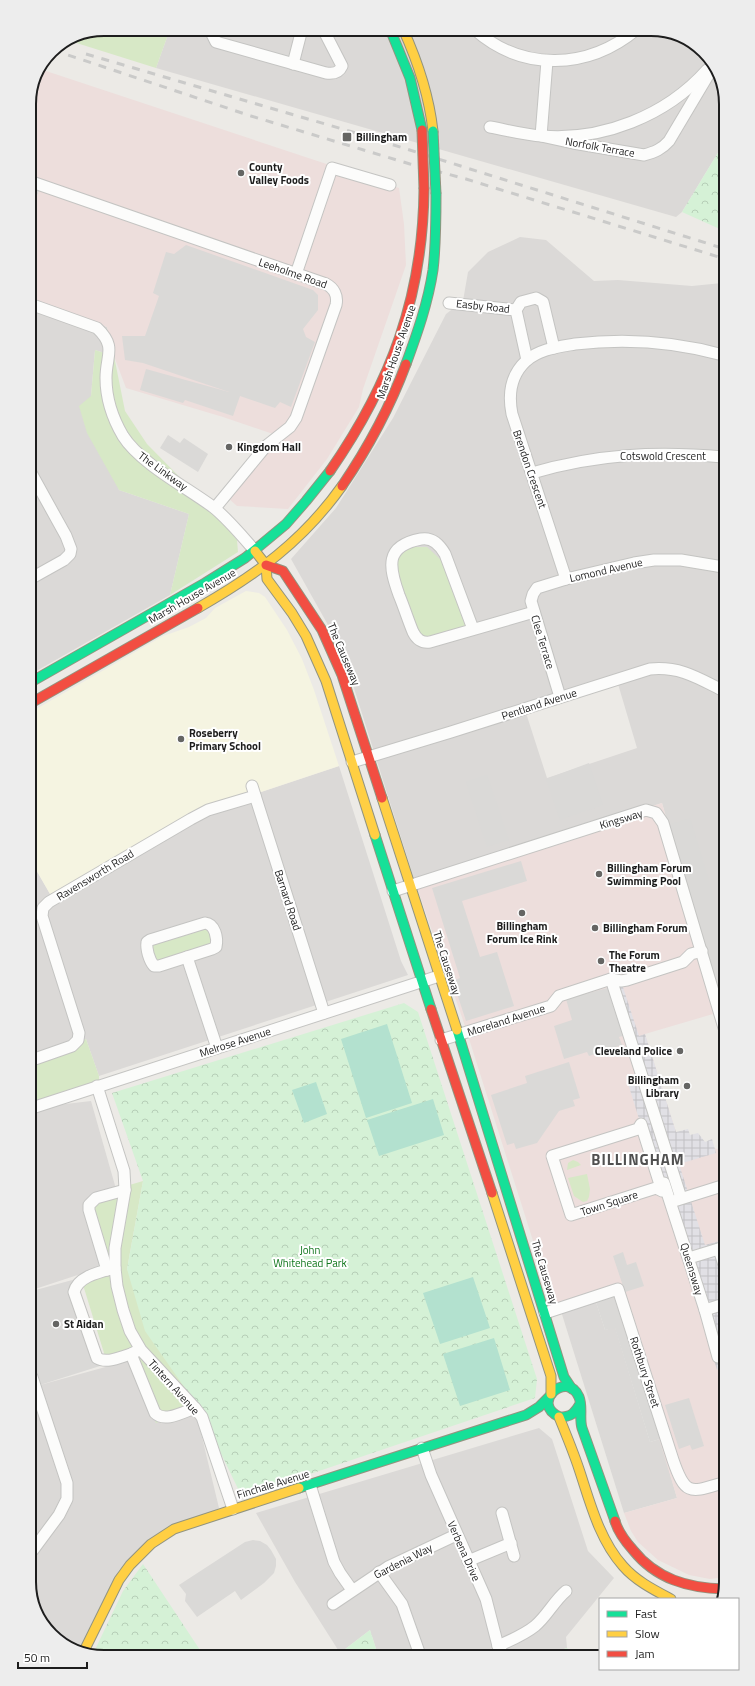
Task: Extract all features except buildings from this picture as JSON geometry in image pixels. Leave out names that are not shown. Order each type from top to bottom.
[{"type":"street","points":[[213,36],[216,42],[326,73],[335,74],[342,66],[327,36]]},
{"type":"street","points":[[293,64],[300,36]]},
{"type":"street","name":"Marsh House Avenue","points":[[36,679],[235,565],[271,538],[312,495],[341,455],[360,424],[387,370],[404,322],[418,269],[423,228],[424,189],[422,130],[419,106],[411,77],[393,36]]},
{"type":"street","name":"Marsh House Avenue","points":[[36,700],[212,600],[266,565],[284,549],[332,499],[357,464],[389,409],[403,375],[418,331],[432,272],[436,241],[436,194],[433,131],[430,105],[422,74],[406,36]]},
{"type":"street","points":[[482,36],[514,54],[547,61],[576,59],[590,56],[609,48],[629,36]]},
{"type":"street","points":[[541,136],[547,61]]},
{"type":"street","points":[[490,127],[541,136],[568,136],[602,132],[643,117],[662,107],[685,90],[708,68]]},
{"type":"street","name":"Norfolk Terrace","points":[[541,136],[644,155],[655,152],[669,141],[710,71]]},
{"type":"street","points":[[296,274],[332,168],[390,185]]},
{"type":"street","name":"Leeholme Road","points":[[36,183],[332,287],[337,300],[336,305],[296,418],[290,427],[266,446],[214,508]]},
{"type":"street","points":[[527,360],[516,310],[522,302],[536,298],[543,302],[554,348]]},
{"type":"street","name":"Easby Road","points":[[450,301],[516,310]]},
{"type":"street","name":"The Linkway","points":[[36,306],[97,328],[105,336],[110,349],[106,378],[109,401],[116,423],[124,437],[134,450],[148,462],[214,508],[254,551]]},
{"type":"street","name":"Brendon Crescent","points":[[566,579],[512,414],[510,389],[514,378],[521,367],[527,360],[541,352],[554,348],[599,341],[637,340],[673,344],[719,354]]},
{"type":"street","points":[[387,370],[403,375]]},
{"type":"street","name":"Cotswold Crescent","points":[[532,473],[604,457],[626,454],[690,454],[719,457]]},
{"type":"street","points":[[36,482],[66,536],[70,549],[70,554],[64,560],[36,576]]},
{"type":"street","points":[[473,629],[441,546],[430,539],[424,539],[412,541],[396,551],[392,560],[391,572],[416,638],[424,643],[534,612]]},
{"type":"street","name":"The Causeway","points":[[254,551],[266,565],[283,571],[322,630],[342,675],[459,1035],[564,1377],[578,1395],[581,1424],[617,1528],[626,1543],[649,1568],[677,1583],[692,1588],[718,1589]]},
{"type":"street","name":"Lomond Avenue","points":[[537,588],[566,579],[620,566],[654,560],[681,560],[719,566]]},
{"type":"street","name":"The Causeway","points":[[266,565],[267,579],[292,613],[315,654],[328,688],[422,982],[482,1161],[551,1376],[549,1408],[568,1435],[600,1532],[609,1549],[618,1562],[634,1578],[669,1598]]},
{"type":"street","name":"Clee Terrace","points":[[537,588],[531,601],[560,697]]},
{"type":"street","name":"Pentland Avenue","points":[[352,762],[650,669],[663,668],[678,670],[693,675],[719,688]]},
{"type":"street","name":"Barnard Road","points":[[253,791],[324,1013]]},
{"type":"street","name":"Ravensworth Road","points":[[36,1059],[72,1046],[78,1040],[79,1033],[42,916],[43,908],[49,902],[191,819],[208,810],[253,791]]},
{"type":"street","name":"Kingsway","points":[[393,891],[646,810],[656,813],[663,823],[719,1010]]},
{"type":"street","points":[[205,923],[210,924],[213,927],[217,941],[216,947],[187,957],[154,966],[151,962],[146,946],[147,942],[205,923]]},
{"type":"street","name":"Moreland Avenue","points":[[441,1040],[551,1006],[559,996],[612,978],[621,981],[627,980],[683,962],[691,954],[702,951]]},
{"type":"street","points":[[187,957],[217,1048]]},
{"type":"street","name":"Melrose Avenue","points":[[36,1107],[439,976]]},
{"type":"street","points":[[612,978],[658,1128],[676,1200],[719,1187]]},
{"type":"street","name":"Tintern Avenue","points":[[97,1086],[124,1171],[125,1190],[111,1269],[136,1352],[195,1408],[206,1428],[233,1509]]},
{"type":"street","points":[[643,1133],[662,1183],[579,1209],[569,1203],[554,1159],[658,1128]]},
{"type":"street","name":"Queensway","points":[[662,1183],[676,1200],[689,1258],[705,1310],[719,1348]]},
{"type":"street","points":[[125,1190],[96,1198],[89,1205],[89,1210],[111,1269],[81,1280],[75,1286],[74,1292],[97,1358],[102,1361],[108,1361],[136,1352],[155,1413],[159,1417],[165,1418],[195,1408]]},
{"type":"street","points":[[689,1258],[719,1249]]},
{"type":"street","name":"Rothbury Street","points":[[545,1313],[618,1289],[682,1484],[694,1490],[719,1484]]},
{"type":"street","points":[[705,1310],[719,1306]]},
{"type":"street","points":[[550,1396],[557,1388],[562,1387],[572,1389]]},
{"type":"street","points":[[36,1392],[67,1483],[67,1499],[59,1515],[36,1546]]},
{"type":"street","name":"Finchale Avenue","points":[[86,1647],[119,1580],[139,1554],[162,1536],[174,1529],[526,1415],[539,1407],[550,1396]]},
{"type":"street","points":[[556,1416],[566,1418],[572,1416],[580,1404]]},
{"type":"street","name":"Finchale Avenue","points":[[526,1415],[556,1416]]},
{"type":"street","name":"Verbena Drive","points":[[422,1448],[431,1475],[456,1535],[486,1599],[500,1650]]},
{"type":"street","points":[[310,1485],[334,1562],[352,1590]]},
{"type":"street","points":[[502,1513],[514,1556]]},
{"type":"street","name":"Gardenia Way","points":[[333,1604],[379,1572],[456,1535]]},
{"type":"street","points":[[468,1561],[511,1542]]},
{"type":"street","points":[[379,1572],[402,1604],[418,1650]]},
{"type":"street","points":[[500,1650],[535,1626],[543,1618],[556,1599],[566,1591]]},
{"type":"shaded area","points":[[167,36],[664,37],[681,43],[692,50],[699,56],[712,74],[719,104],[719,151],[682,212],[676,217],[156,68]]},
{"type":"shaded area","points":[[45,71],[399,188],[404,224],[406,265],[363,389],[359,407],[327,459],[288,509],[237,506],[228,498],[279,436],[223,417],[126,388],[114,356],[107,327],[36,300],[36,199],[43,180],[36,178],[36,100],[38,87]]},
{"type":"shaded area","points":[[36,178],[43,180],[36,199]]},
{"type":"shaded area","points":[[520,237],[546,240],[594,281],[618,280],[692,286],[719,283],[719,1002],[662,803],[415,882],[342,650],[291,559],[336,508],[393,418],[446,314],[463,301],[468,272],[488,252]],"holes":[[[618,684],[637,748],[547,778],[526,713]]]},
{"type":"shaded area","points":[[186,245],[313,290],[318,295],[318,310],[303,329],[306,337],[315,342],[291,407],[280,402],[275,408],[240,396],[233,416],[185,400],[183,403],[140,390],[146,369],[229,392],[143,363],[125,360],[122,336],[145,336],[159,296],[153,293],[166,252],[174,254]]},
{"type":"shaded area","points":[[36,300],[107,327],[114,356],[95,350],[91,396],[119,490],[189,514],[170,595],[36,671]]},
{"type":"shaded area","points":[[168,435],[180,443],[184,438],[208,454],[198,472],[160,448]]},
{"type":"shaded area","name":"Roseberry Primary School","points":[[246,591],[259,593],[265,597],[287,630],[302,659],[314,690],[339,766],[258,793],[245,793],[201,809],[50,894],[36,870],[36,709],[163,636],[189,627],[206,618],[215,608]]},
{"type":"shaded area","points":[[589,763],[603,805],[560,820],[546,779]]},
{"type":"shaded area","points":[[339,766],[401,961],[408,975],[99,1076],[86,1039],[36,1059],[36,870],[50,894],[201,809],[245,793],[258,793]]},
{"type":"shaded area","points":[[487,775],[509,840],[487,847],[466,782]]},
{"type":"shaded area","points":[[662,803],[719,1002],[719,1033],[713,1014],[645,1034],[676,1132],[719,1148],[719,1578],[710,1579],[689,1575],[658,1560],[638,1542],[631,1531],[624,1513],[677,1498],[615,1293],[554,1307],[464,1023],[415,882]]},
{"type":"shaded area","points":[[690,818],[719,914],[719,991],[670,824]]},
{"type":"shaded area","points":[[521,861],[527,881],[462,901],[480,957],[497,952],[514,1006],[466,1021],[453,981],[460,978],[432,888]]},
{"type":"shaded area","points":[[618,972],[639,1036],[645,1034],[676,1132],[688,1129],[690,1135],[698,1133],[705,1142],[712,1139],[716,1153],[679,1164],[705,1245],[719,1241],[719,1367],[717,1370],[626,1077],[638,1073],[608,984],[559,996],[564,988]]},
{"type":"shaded area","points":[[611,987],[626,1035],[619,1037],[622,1045],[589,1056],[587,1052],[564,1059],[554,1026],[572,1020],[566,999]]},
{"type":"shaded area","points":[[569,1062],[580,1098],[573,1100],[575,1106],[559,1111],[537,1143],[516,1149],[514,1143],[507,1145],[491,1095],[527,1083],[525,1076]]},
{"type":"shaded area","points":[[91,1101],[116,1189],[102,1267],[36,1289],[36,1108]]},
{"type":"shaded area","points":[[623,1252],[627,1265],[636,1262],[644,1286],[625,1292],[613,1256]]},
{"type":"shaded area","name":"St Aidan","points":[[76,1279],[68,1291],[91,1357],[100,1366],[40,1385],[36,1374],[36,1290]]},
{"type":"shaded area","points":[[615,1292],[660,1439],[650,1442],[615,1328],[605,1330],[595,1299]]},
{"type":"shaded area","points":[[595,1299],[605,1330],[615,1327],[650,1442],[660,1439],[677,1498],[624,1513],[560,1308]]},
{"type":"shaded area","points":[[131,1360],[195,1408],[219,1508],[119,1570],[86,1647],[74,1643],[56,1630],[43,1612],[37,1595],[36,1374],[40,1385]]},
{"type":"shaded area","points":[[689,1398],[704,1446],[692,1450],[690,1445],[679,1449],[665,1405]]},
{"type":"shaded area","points":[[539,1428],[552,1439],[588,1551],[614,1578],[566,1637],[567,1648],[561,1650],[376,1650],[370,1630],[344,1650],[338,1650],[295,1582],[256,1513]]},
{"type":"shaded area","points":[[253,1540],[260,1541],[267,1545],[271,1550],[276,1559],[274,1573],[264,1583],[241,1600],[235,1591],[197,1617],[185,1601],[186,1594],[179,1585],[245,1542]]},
{"type":"green space","points":[[104,36],[167,36],[156,68],[75,43],[91,37]]},
{"type":"green space","points":[[719,151],[719,229],[682,212]]},
{"type":"green space","points":[[95,350],[114,356],[125,411],[147,444],[217,515],[237,540],[238,552],[170,595],[189,514],[119,490],[87,433],[79,406],[91,396]]},
{"type":"green space","points":[[413,547],[427,547],[441,560],[468,630],[437,640],[422,637],[414,629],[393,570],[400,554]]},
{"type":"green space","points":[[210,923],[215,948],[154,966],[147,942]]},
{"type":"green space","name":"John Whitehead Park","points":[[404,1003],[418,1012],[537,1379],[535,1398],[242,1497],[199,1408],[145,1331],[127,1269],[143,1181],[112,1093]]},
{"type":"green space","points":[[387,1024],[412,1103],[366,1118],[341,1039]]},
{"type":"green space","points":[[86,1039],[99,1076],[99,1082],[36,1104],[36,1059]]},
{"type":"green space","points":[[316,1082],[327,1114],[304,1123],[292,1090]]},
{"type":"green space","points":[[433,1099],[444,1135],[379,1156],[367,1120]]},
{"type":"green space","points":[[573,1160],[581,1165],[567,1170],[568,1163]]},
{"type":"green space","points":[[587,1174],[590,1189],[589,1197],[587,1201],[583,1202],[574,1196],[568,1178]]},
{"type":"green space","points":[[143,1181],[127,1269],[199,1408],[195,1408],[156,1423],[131,1360],[108,1366],[80,1275],[102,1267],[86,1202],[116,1189]]},
{"type":"green space","points":[[473,1277],[490,1328],[440,1344],[423,1293]]},
{"type":"green space","points":[[494,1338],[510,1390],[460,1406],[443,1354]]},
{"type":"green space","points":[[143,1564],[200,1650],[95,1649],[123,1591]]},
{"type":"green space","points":[[370,1630],[376,1650],[344,1650]]},
{"type":"railway","points":[[60,52],[251,116],[410,164],[466,179],[719,257]]},
{"type":"railway","points":[[86,54],[349,131],[719,247]]},
{"type":"traffic: fast","points":[[393,36],[410,78],[422,130]]},
{"type":"traffic: fast","points":[[433,131],[436,194]]},
{"type":"traffic: fast","points":[[406,364],[422,318],[431,282],[435,251],[436,194]]},
{"type":"traffic: fast","points":[[36,679],[205,583],[245,558],[286,524],[330,471]]},
{"type":"traffic: fast","points":[[375,835],[431,1009]]},
{"type":"traffic: fast","points":[[457,1030],[564,1377],[572,1389]]},
{"type":"traffic: fast","points":[[580,1404],[572,1414],[560,1417],[551,1411],[548,1404],[549,1398],[553,1392],[567,1386],[573,1389],[579,1397],[581,1405],[582,1428],[615,1521]]},
{"type":"traffic: fast","points":[[299,1488],[526,1415],[539,1407],[549,1397]]},
{"type":"traffic: slow","points":[[406,36],[422,79],[429,105],[433,131]]},
{"type":"traffic: slow","points":[[198,608],[219,596],[259,569],[295,540],[327,506],[342,486]]},
{"type":"traffic: slow","points":[[255,551],[266,565],[267,579],[292,613],[306,636],[326,681],[375,835]]},
{"type":"traffic: slow","points":[[382,798],[457,1030]]},
{"type":"traffic: slow","points":[[492,1193],[551,1376],[551,1394]]},
{"type":"traffic: slow","points":[[559,1417],[596,1520],[608,1544],[628,1571],[646,1585],[669,1598]]},
{"type":"traffic: slow","points":[[86,1647],[119,1580],[130,1565],[151,1544],[174,1529],[299,1488]]},
{"type":"traffic: jam","points":[[422,130],[424,189]]},
{"type":"traffic: jam","points":[[330,471],[352,438],[370,405],[400,338],[410,302],[417,266],[422,229],[424,189]]},
{"type":"traffic: jam","points":[[342,486],[378,427],[406,364]]},
{"type":"traffic: jam","points":[[266,565],[283,571],[322,630],[342,675],[382,798]]},
{"type":"traffic: jam","points":[[36,700],[198,608]]},
{"type":"traffic: jam","points":[[431,1009],[492,1193]]},
{"type":"traffic: jam","points":[[615,1521],[622,1536],[633,1550],[642,1560],[662,1575],[685,1584],[698,1587],[718,1589]]},
{"type":"place","name":"Billingham","points":[[347,137]]},
{"type":"place","name":"County Valley Foods","points":[[241,173]]},
{"type":"place","name":"Kingdom Hall","points":[[229,447]]},
{"type":"place","name":"Roseberry Primary School","points":[[181,739]]},
{"type":"place","name":"Billingham Forum Swimming Pool","points":[[599,874]]},
{"type":"place","name":"Billingham Forum Ice Rink","points":[[522,913]]},
{"type":"place","name":"Billingham Forum","points":[[595,928]]},
{"type":"place","name":"The Forum Theatre","points":[[601,961]]},
{"type":"place","name":"Cleveland Police","points":[[680,1051]]},
{"type":"place","name":"Billingham Library","points":[[687,1086]]},
{"type":"place","name":"St Aidan","points":[[56,1324]]},
{"type":"district","name":"BILLINGHAM","points":[[638,1160]]}]
